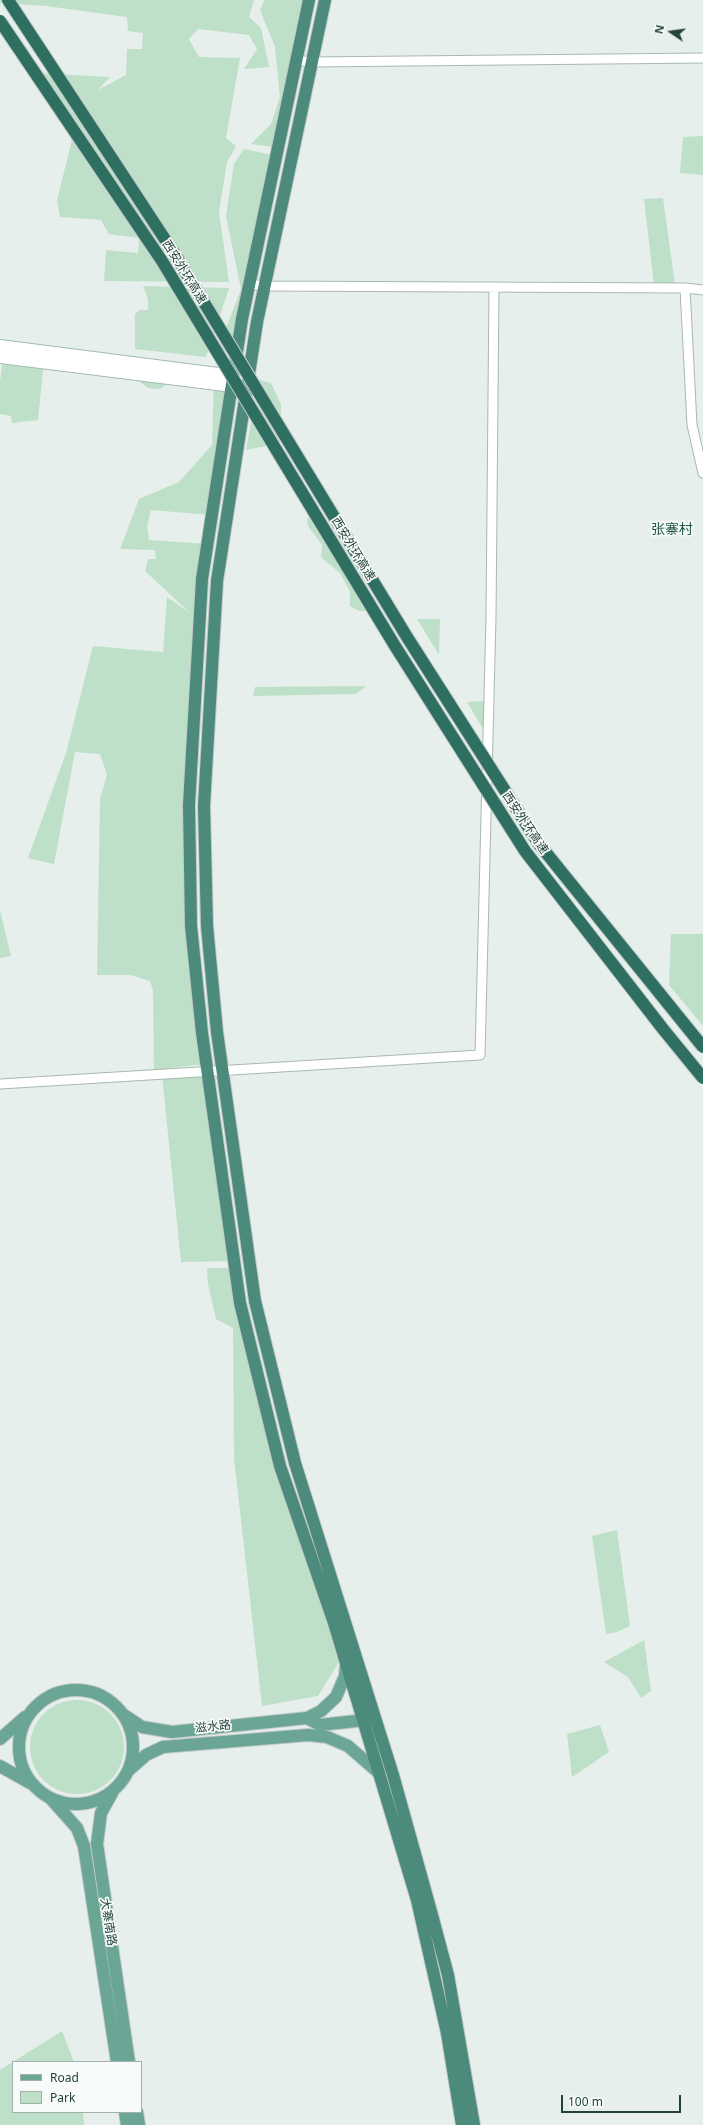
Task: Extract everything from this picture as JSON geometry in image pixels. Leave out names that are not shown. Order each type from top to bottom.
[{"type":"highway","name":"西安外环高速","points":[[8,0],[174,253],[407,637],[539,844],[703,1047]]},
{"type":"highway","points":[[309,0],[249,284],[232,381],[202,579],[189,805],[191,926],[207,1073],[240,1303],[280,1466],[334,1623],[402,1849],[432,1961],[447,2034],[462,2125]]},
{"type":"highway","points":[[325,0],[265,286],[248,382],[217,581],[204,806],[207,926],[222,1070],[257,1309],[295,1463],[412,1841],[448,1975],[474,2125]]},
{"type":"highway","name":"西安外环高速","points":[[0,21],[162,261],[395,646],[525,851],[663,1029],[703,1078]]},
{"type":"main road","points":[[0,346],[232,381]]},
{"type":"main road","points":[[0,357],[248,382]]},
{"type":"main road","points":[[307,1718],[321,1711],[336,1697],[346,1676],[346,1665]]},
{"type":"main road","points":[[0,1739],[37,1706],[55,1694],[73,1690],[92,1692],[110,1700],[123,1714],[131,1732],[133,1751],[128,1770],[118,1786],[102,1798],[84,1803],[65,1803],[48,1797],[34,1785],[14,1772],[0,1766]]},
{"type":"main road","points":[[34,1785],[24,1770],[20,1752],[21,1734],[28,1717],[37,1706]]},
{"type":"main road","name":"滋水路","points":[[123,1714],[142,1727],[162,1731],[307,1718]]},
{"type":"main road","points":[[307,1718],[320,1725]]},
{"type":"main road","points":[[308,1735],[320,1725],[375,1719]]},
{"type":"main road","name":"滋水路","points":[[128,1770],[146,1754],[163,1747],[308,1735],[327,1738],[348,1746],[379,1773]]},
{"type":"main road","name":"大寨南路","points":[[118,1786],[105,1802],[101,1813],[97,1844],[129,2061]]},
{"type":"main road","name":"大寨南路","points":[[48,1797],[77,1828],[84,1846],[117,2061]]},
{"type":"main road","points":[[125,2113],[127,2125]]},
{"type":"main road","points":[[137,2113],[139,2125]]},
{"type":"street","points":[[296,60],[311,62],[703,58]]},
{"type":"street","points":[[249,284],[265,286],[686,288],[703,290]]},
{"type":"street","points":[[0,1084],[207,1073],[222,1070],[480,1055],[492,617],[494,287]]},
{"type":"street","points":[[686,288],[692,425],[703,473]]},
{"type":"green space","points":[[0,0],[254,0],[249,17],[261,28],[269,67],[244,69],[257,49],[249,35],[198,29],[189,39],[199,57],[240,58],[226,138],[236,146],[227,162],[219,212],[229,282],[104,281],[106,250],[138,253],[139,238],[109,234],[101,220],[60,217],[57,200],[71,144],[73,129],[33,73],[110,77],[98,90],[126,75],[127,49],[142,49],[143,33],[128,31],[127,17],[46,6],[0,3]]},
{"type":"green space","points":[[264,0],[312,0],[280,148],[251,144],[271,124],[280,97],[275,47],[260,10]]},
{"type":"green space","points":[[703,136],[703,175],[680,173],[683,137]]},
{"type":"green space","points":[[244,149],[278,156],[238,343],[214,359],[241,289],[226,216],[234,164]]},
{"type":"green space","points":[[663,198],[675,285],[654,285],[644,199]]},
{"type":"green space","points":[[143,286],[229,288],[206,357],[135,349],[135,314],[140,310],[148,310],[148,299]]},
{"type":"green space","points":[[3,357],[68,370],[66,372],[43,369],[38,420],[12,423],[11,416],[0,414],[0,382]]},
{"type":"green space","points":[[115,365],[173,369],[168,383],[160,389],[148,388],[135,378],[114,378]]},
{"type":"green space","points":[[214,374],[228,398],[210,515],[151,510],[147,526],[149,540],[207,544],[191,804],[204,1064],[154,1070],[153,991],[150,981],[131,975],[97,975],[100,799],[107,775],[100,754],[75,752],[54,864],[28,858],[66,753],[93,646],[163,652],[167,597],[190,613],[145,571],[148,559],[156,559],[155,550],[120,549],[139,499],[179,482],[212,445]]},
{"type":"green space","points":[[259,380],[271,383],[281,404],[280,443],[246,450]]},
{"type":"green space","points":[[309,517],[368,611],[359,611],[350,606],[350,592],[340,573],[321,557],[322,545],[308,526],[307,519]]},
{"type":"green space","points":[[417,619],[440,619],[439,655]]},
{"type":"green space","points":[[366,686],[356,694],[253,696],[255,687]]},
{"type":"green space","points":[[485,701],[484,731],[467,702]]},
{"type":"green space","points":[[0,910],[11,956],[0,958]]},
{"type":"green space","points":[[671,934],[703,934],[703,1026],[669,985]]},
{"type":"green space","points":[[206,1073],[233,1261],[181,1262],[162,1075]]},
{"type":"green space","points":[[207,1268],[234,1268],[266,1416],[339,1662],[318,1696],[262,1706],[234,1458],[233,1328],[216,1319],[208,1284]]},
{"type":"green space","points":[[617,1530],[630,1626],[617,1632],[606,1634],[592,1536]]},
{"type":"green space","points":[[644,1640],[651,1691],[641,1698],[628,1677],[604,1662]]},
{"type":"green space","points":[[68,1700],[86,1700],[95,1703],[111,1713],[121,1729],[124,1738],[124,1756],[121,1765],[111,1781],[95,1791],[86,1794],[68,1794],[59,1791],[43,1781],[33,1765],[30,1756],[30,1738],[33,1729],[43,1713],[59,1703]]},
{"type":"green space","points":[[600,1725],[609,1752],[572,1777],[567,1734]]},
{"type":"green space","points":[[62,2031],[74,2061],[14,2061]]},
{"type":"green space","points":[[12,2062],[12,2113],[83,2113],[84,2125],[0,2125],[0,2070]]},
{"type":"district","name":"张寨村","points":[[672,530]]}]
